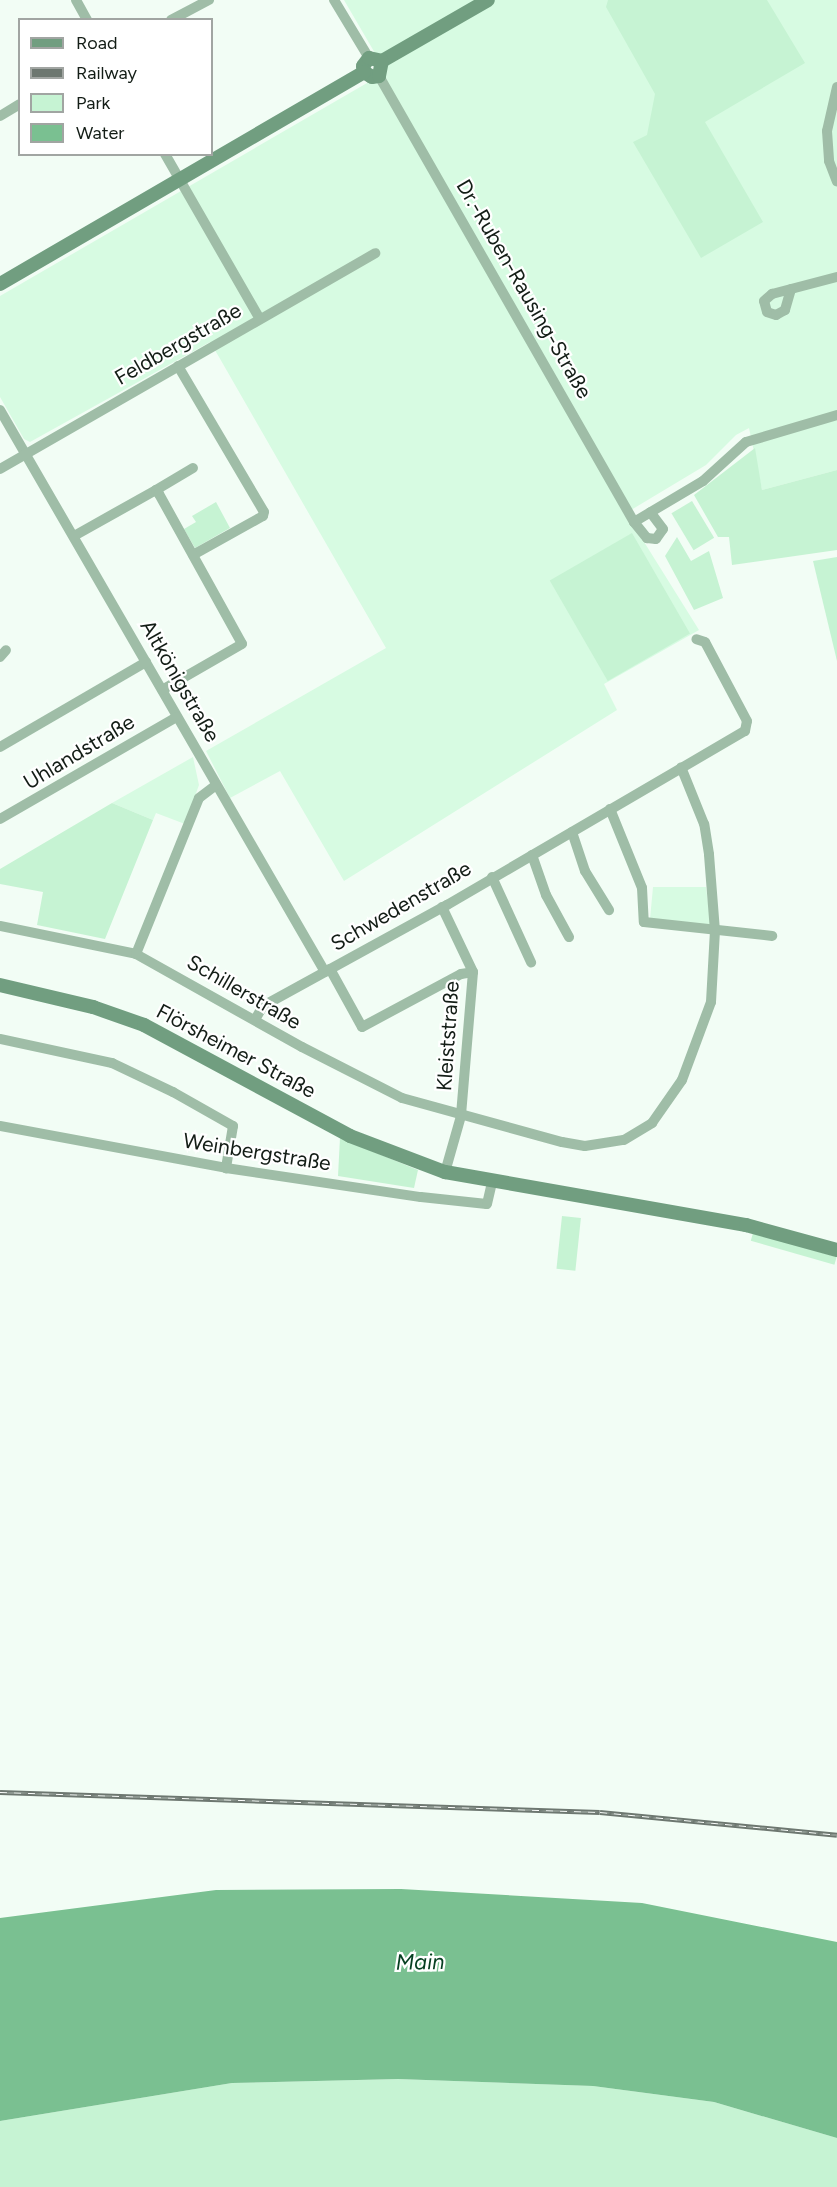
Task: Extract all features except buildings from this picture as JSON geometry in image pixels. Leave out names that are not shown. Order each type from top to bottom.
[{"type":"main road","points":[[0,284],[364,72],[375,60],[488,0]]},
{"type":"main road","points":[[364,72],[372,77],[379,76],[375,60]]},
{"type":"main road","name":"Flörsheimer Straße","points":[[0,985],[93,1006],[144,1025],[350,1136],[445,1172],[492,1183],[746,1225],[837,1250]]},
{"type":"street","points":[[76,0],[86,18]]},
{"type":"street","points":[[176,18],[209,0]]},
{"type":"street","points":[[334,0],[375,60]]},
{"type":"street","name":"Dr.-Ruben-Rausing-Straße","points":[[379,76],[634,522],[647,538],[656,539],[663,529],[650,512]]},
{"type":"street","points":[[837,87],[827,131],[829,161],[837,182]]},
{"type":"street","points":[[0,116],[18,105]]},
{"type":"street","points":[[166,156],[260,319]]},
{"type":"street","name":"Feldbergstraße","points":[[0,469],[375,253]]},
{"type":"street","points":[[791,289],[837,277]]},
{"type":"street","points":[[178,366],[264,512],[263,516],[193,555]]},
{"type":"street","name":"Altkönigstraße","points":[[0,410],[75,536],[216,785],[328,970]]},
{"type":"street","points":[[634,522],[712,475],[755,438],[837,415]]},
{"type":"street","points":[[75,536],[193,468]]},
{"type":"street","points":[[156,490],[242,644],[162,690]]},
{"type":"street","name":"Schwedenstraße","points":[[256,1018],[263,1006],[442,907],[748,727],[705,642],[696,639]]},
{"type":"street","points":[[0,747],[146,663]]},
{"type":"street","name":"Uhlandstraße","points":[[0,819],[177,717]]},
{"type":"street","name":"Schillerstraße","points":[[0,926],[136,954],[256,1018],[302,1047],[402,1098],[461,1116],[585,1146],[624,1140],[644,1130],[663,1110],[682,1080],[711,1002],[715,931],[704,824],[681,767]]},
{"type":"street","points":[[136,954],[199,798],[216,785]]},
{"type":"street","points":[[610,809],[642,888],[644,922],[772,936]]},
{"type":"street","points":[[572,831],[585,871],[609,910]]},
{"type":"street","points":[[532,855],[546,895],[569,937]]},
{"type":"street","name":"Schwedenstraße","points":[[492,878],[531,962]]},
{"type":"street","name":"Kleiststraße","points":[[442,907],[472,972],[461,1116],[445,1172]]},
{"type":"street","name":"Schwedenstraße","points":[[328,970],[362,1027],[461,974],[472,972]]},
{"type":"street","points":[[0,1039],[112,1063],[173,1092],[233,1126],[226,1168]]},
{"type":"street","name":"Weinbergstraße","points":[[0,1126],[226,1168],[487,1204],[492,1183]]},
{"type":"shaded area","points":[[344,0],[837,0],[837,470],[762,490],[749,428],[736,435],[706,465],[626,513],[699,630],[604,684],[617,710],[344,881],[280,771],[230,798],[206,751],[386,648],[219,357],[210,342],[30,442],[24,439],[0,397],[0,296],[386,72]]},
{"type":"shaded area","points":[[193,757],[199,785],[185,824],[156,813],[153,820],[112,803]]},
{"type":"shaded area","points":[[653,887],[706,887],[711,926],[650,919]]},
{"type":"green space","points":[[608,0],[767,0],[805,63],[705,122],[763,222],[701,258],[633,142],[647,135],[655,94],[606,7]]},
{"type":"green space","points":[[755,448],[762,490],[837,470],[837,550],[732,565],[729,537],[718,537],[694,495]]},
{"type":"green space","points":[[692,501],[714,538],[694,550],[671,513]]},
{"type":"green space","points":[[216,502],[230,528],[195,548],[184,529],[196,522],[192,516]]},
{"type":"green space","points":[[632,533],[690,633],[608,681],[550,580]]},
{"type":"green space","points":[[677,537],[691,561],[709,551],[723,598],[694,610],[665,556]]},
{"type":"green space","points":[[837,557],[837,661],[813,561]]},
{"type":"green space","points":[[112,803],[153,820],[105,939],[37,925],[43,892],[0,884],[0,869]]},
{"type":"green space","points":[[340,1138],[418,1170],[414,1188],[338,1176]]},
{"type":"green space","points":[[562,1216],[581,1218],[575,1271],[556,1269]]},
{"type":"green space","points":[[753,1233],[837,1257],[834,1265],[751,1241]]},
{"type":"green space","points":[[398,2079],[593,2086],[714,2102],[837,2138],[837,2187],[0,2187],[0,2121],[232,2083]]},
{"type":"water","name":"Main","points":[[401,1889],[642,1903],[837,1942],[837,2138],[714,2102],[593,2086],[398,2079],[232,2083],[0,2121],[0,1918],[216,1890]]},
{"type":"railway","points":[[0,1792],[600,1812],[837,1835]]}]
